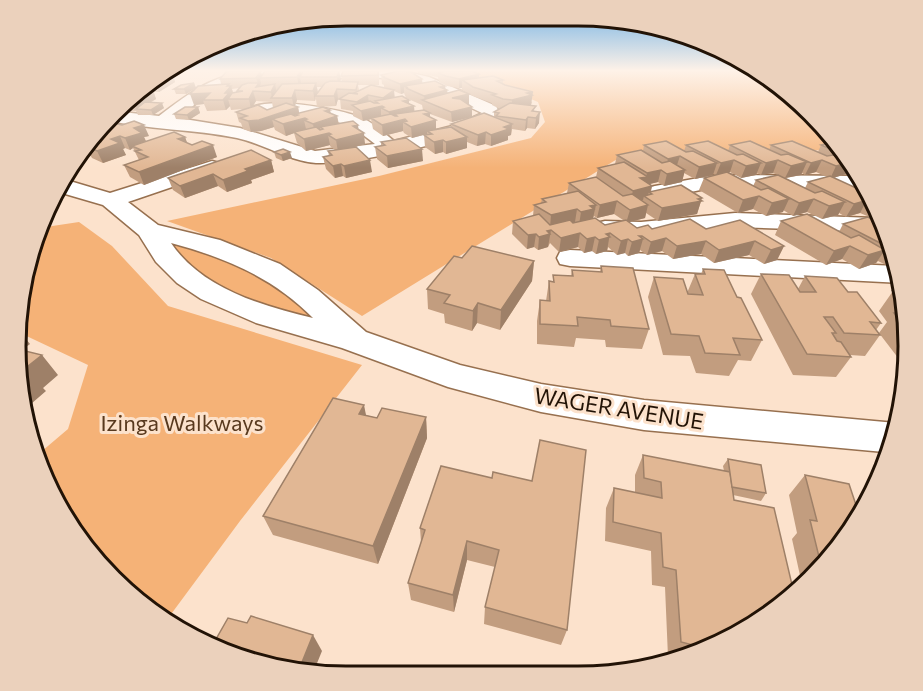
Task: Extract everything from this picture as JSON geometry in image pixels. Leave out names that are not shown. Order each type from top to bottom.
[{"type":"street","points":[[162,123],[189,103]]},
{"type":"street","points":[[121,118],[198,127],[259,138],[317,158],[340,157],[390,147],[451,132],[490,117],[490,110],[475,103]]},
{"type":"street","points":[[198,127],[255,111],[310,111],[354,120],[390,147]]},
{"type":"street","points":[[111,200],[278,145]]},
{"type":"street","points":[[652,193],[715,181],[853,183]]},
{"type":"street","name":"WAGER AVENUE","points":[[67,187],[111,200],[149,230],[156,243],[180,270],[217,295],[269,317],[355,341],[449,374],[560,402],[679,419],[885,435]]},
{"type":"street","points":[[678,188],[820,271]]},
{"type":"street","points":[[583,229],[641,229],[735,220],[874,225]]},
{"type":"street","name":"WAGER AVENUE","points":[[149,230],[212,246],[270,270],[308,296],[355,341]]},
{"type":"street","points":[[570,258],[889,275]]},
{"type":"green space","points":[[538,103],[786,103],[804,119],[830,150],[627,153],[362,316],[271,258],[167,221],[379,176],[531,138],[545,122]]},
{"type":"green space","name":"Izinga Walkways","points":[[79,222],[112,246],[168,306],[362,365],[240,521],[171,614],[119,572],[92,540],[68,506],[43,450],[68,429],[88,365],[26,336],[28,304],[36,263],[49,227]]},
{"type":"green space","points":[[174,242],[252,269],[312,314],[305,319],[249,302],[202,277],[168,245]]},
{"type":"building","points":[[143,103],[162,103],[151,110],[136,109]]},
{"type":"building","points":[[285,103],[298,107],[259,120],[248,121],[240,118],[247,116],[236,112],[258,105],[267,110]]},
{"type":"building","points":[[408,103],[414,106],[389,112],[381,108],[384,107],[382,106],[361,111],[352,105]]},
{"type":"building","points":[[430,103],[466,103],[472,107],[451,112]]},
{"type":"building","points":[[512,103],[536,106],[532,111],[540,112],[536,118],[528,117],[526,120],[496,116],[499,113],[494,112]]},
{"type":"building","points":[[185,107],[198,107],[187,115],[174,114]]},
{"type":"building","points":[[323,107],[330,110],[325,111],[337,116],[313,124],[304,120],[307,119],[305,118],[283,124],[272,119],[291,114],[295,116],[298,115],[295,114]]},
{"type":"building","points":[[424,110],[430,113],[424,114],[436,120],[411,127],[403,122],[407,121],[405,119],[382,125],[371,118],[391,114],[397,116],[395,114]]},
{"type":"building","points":[[484,113],[512,124],[504,127],[509,129],[491,135],[486,132],[478,135],[451,124]]},
{"type":"building","points":[[134,121],[144,125],[134,128],[142,133],[111,139],[120,143],[97,151],[93,149],[115,124],[122,125]]},
{"type":"building","points":[[353,121],[358,125],[353,126],[364,133],[336,140],[328,135],[331,134],[329,133],[304,139],[294,132],[316,127],[320,130],[323,129],[320,127]]},
{"type":"building","points":[[451,127],[467,137],[434,142],[424,135],[432,134],[427,131]]},
{"type":"building","points":[[174,132],[185,137],[178,139],[192,145],[202,141],[213,145],[139,172],[124,165],[148,157],[135,151],[141,150],[132,146]]},
{"type":"building","points":[[406,138],[422,149],[387,156],[375,147],[385,145],[381,142]]},
{"type":"building","points":[[666,141],[686,152],[693,151],[717,163],[699,167],[680,156],[668,159],[644,145]]},
{"type":"building","points":[[708,141],[737,155],[743,154],[761,163],[746,166],[734,160],[721,163],[686,145]]},
{"type":"building","points":[[750,141],[781,155],[788,154],[807,162],[791,166],[778,160],[766,163],[730,145]]},
{"type":"building","points":[[792,141],[827,156],[834,155],[841,165],[836,166],[822,160],[811,163],[771,145]]},
{"type":"building","points":[[356,147],[370,160],[333,166],[323,157],[332,155],[328,151]]},
{"type":"building","points":[[283,149],[290,152],[281,155],[274,152]]},
{"type":"building","points":[[251,150],[271,160],[223,180],[213,174],[180,186],[168,178]]},
{"type":"building","points":[[641,150],[662,163],[670,161],[685,170],[667,174],[661,170],[647,173],[617,155]]},
{"type":"building","points":[[624,162],[648,177],[640,178],[652,186],[633,191],[598,168]]},
{"type":"building","points":[[727,172],[761,190],[768,188],[789,199],[772,203],[759,196],[743,200],[704,178]]},
{"type":"building","points":[[778,175],[815,193],[822,191],[845,202],[829,206],[814,199],[799,203],[756,180]]},
{"type":"building","points":[[830,176],[856,188],[863,202],[854,204],[808,182]]},
{"type":"building","points":[[596,177],[623,196],[632,194],[648,205],[630,210],[617,201],[600,205],[569,183]]},
{"type":"building","points":[[681,185],[702,198],[698,199],[702,201],[662,208],[644,196],[652,194],[649,192]]},
{"type":"building","points":[[578,191],[596,205],[590,206],[594,209],[581,212],[577,209],[551,215],[534,205],[546,202],[542,199]]},
{"type":"building","points":[[539,214],[550,225],[570,220],[573,223],[595,218],[605,225],[626,220],[637,228],[648,225],[652,229],[690,219],[706,229],[740,220],[784,246],[771,250],[755,241],[719,250],[706,241],[677,246],[666,238],[651,242],[639,236],[643,239],[632,242],[628,239],[621,241],[610,233],[606,234],[610,237],[599,240],[595,237],[587,239],[580,233],[561,238],[551,230],[547,231],[550,234],[539,237],[536,234],[528,235],[513,221]]},
{"type":"building","points":[[807,214],[851,238],[859,235],[883,251],[868,255],[850,246],[834,251],[781,221]]},
{"type":"building","points":[[868,217],[871,219],[881,243],[843,224]]},
{"type":"building","points":[[472,246],[534,261],[501,310],[478,303],[473,311],[444,303],[450,295],[427,289],[454,256],[462,258]]},
{"type":"building","points":[[601,266],[633,268],[649,329],[611,326],[610,320],[577,317],[578,326],[540,324],[540,300],[550,301],[549,281],[554,282],[553,275],[573,276],[572,270],[602,272]]},
{"type":"building","points":[[703,269],[724,270],[762,340],[733,338],[740,355],[705,353],[699,336],[671,334],[654,277],[683,279],[688,294],[703,295],[695,274],[705,274]]},
{"type":"building","points":[[761,274],[789,275],[800,292],[816,292],[805,276],[837,278],[848,292],[857,292],[881,323],[870,322],[880,335],[844,333],[833,317],[824,317],[836,333],[832,333],[837,341],[841,342],[851,357],[807,354]]},
{"type":"building","points":[[26,351],[42,355],[26,368]]},
{"type":"building","points":[[333,398],[364,405],[359,414],[377,418],[382,408],[426,417],[373,546],[263,516]]},
{"type":"building","points":[[540,440],[586,450],[567,630],[485,607],[499,550],[467,541],[453,595],[408,583],[425,530],[420,528],[441,466],[492,478],[493,472],[532,481]]},
{"type":"building","points":[[643,455],[730,472],[734,500],[774,508],[792,583],[738,623],[691,645],[681,642],[676,570],[663,567],[661,533],[613,522],[614,488],[662,498],[661,482],[644,478]]},
{"type":"building","points":[[728,459],[761,465],[766,493],[732,487]]},
{"type":"building","points":[[805,475],[849,484],[856,504],[819,555],[810,520],[817,521]]},
{"type":"building","points":[[251,616],[313,635],[302,663],[263,655],[217,638],[228,618],[247,623]]}]
